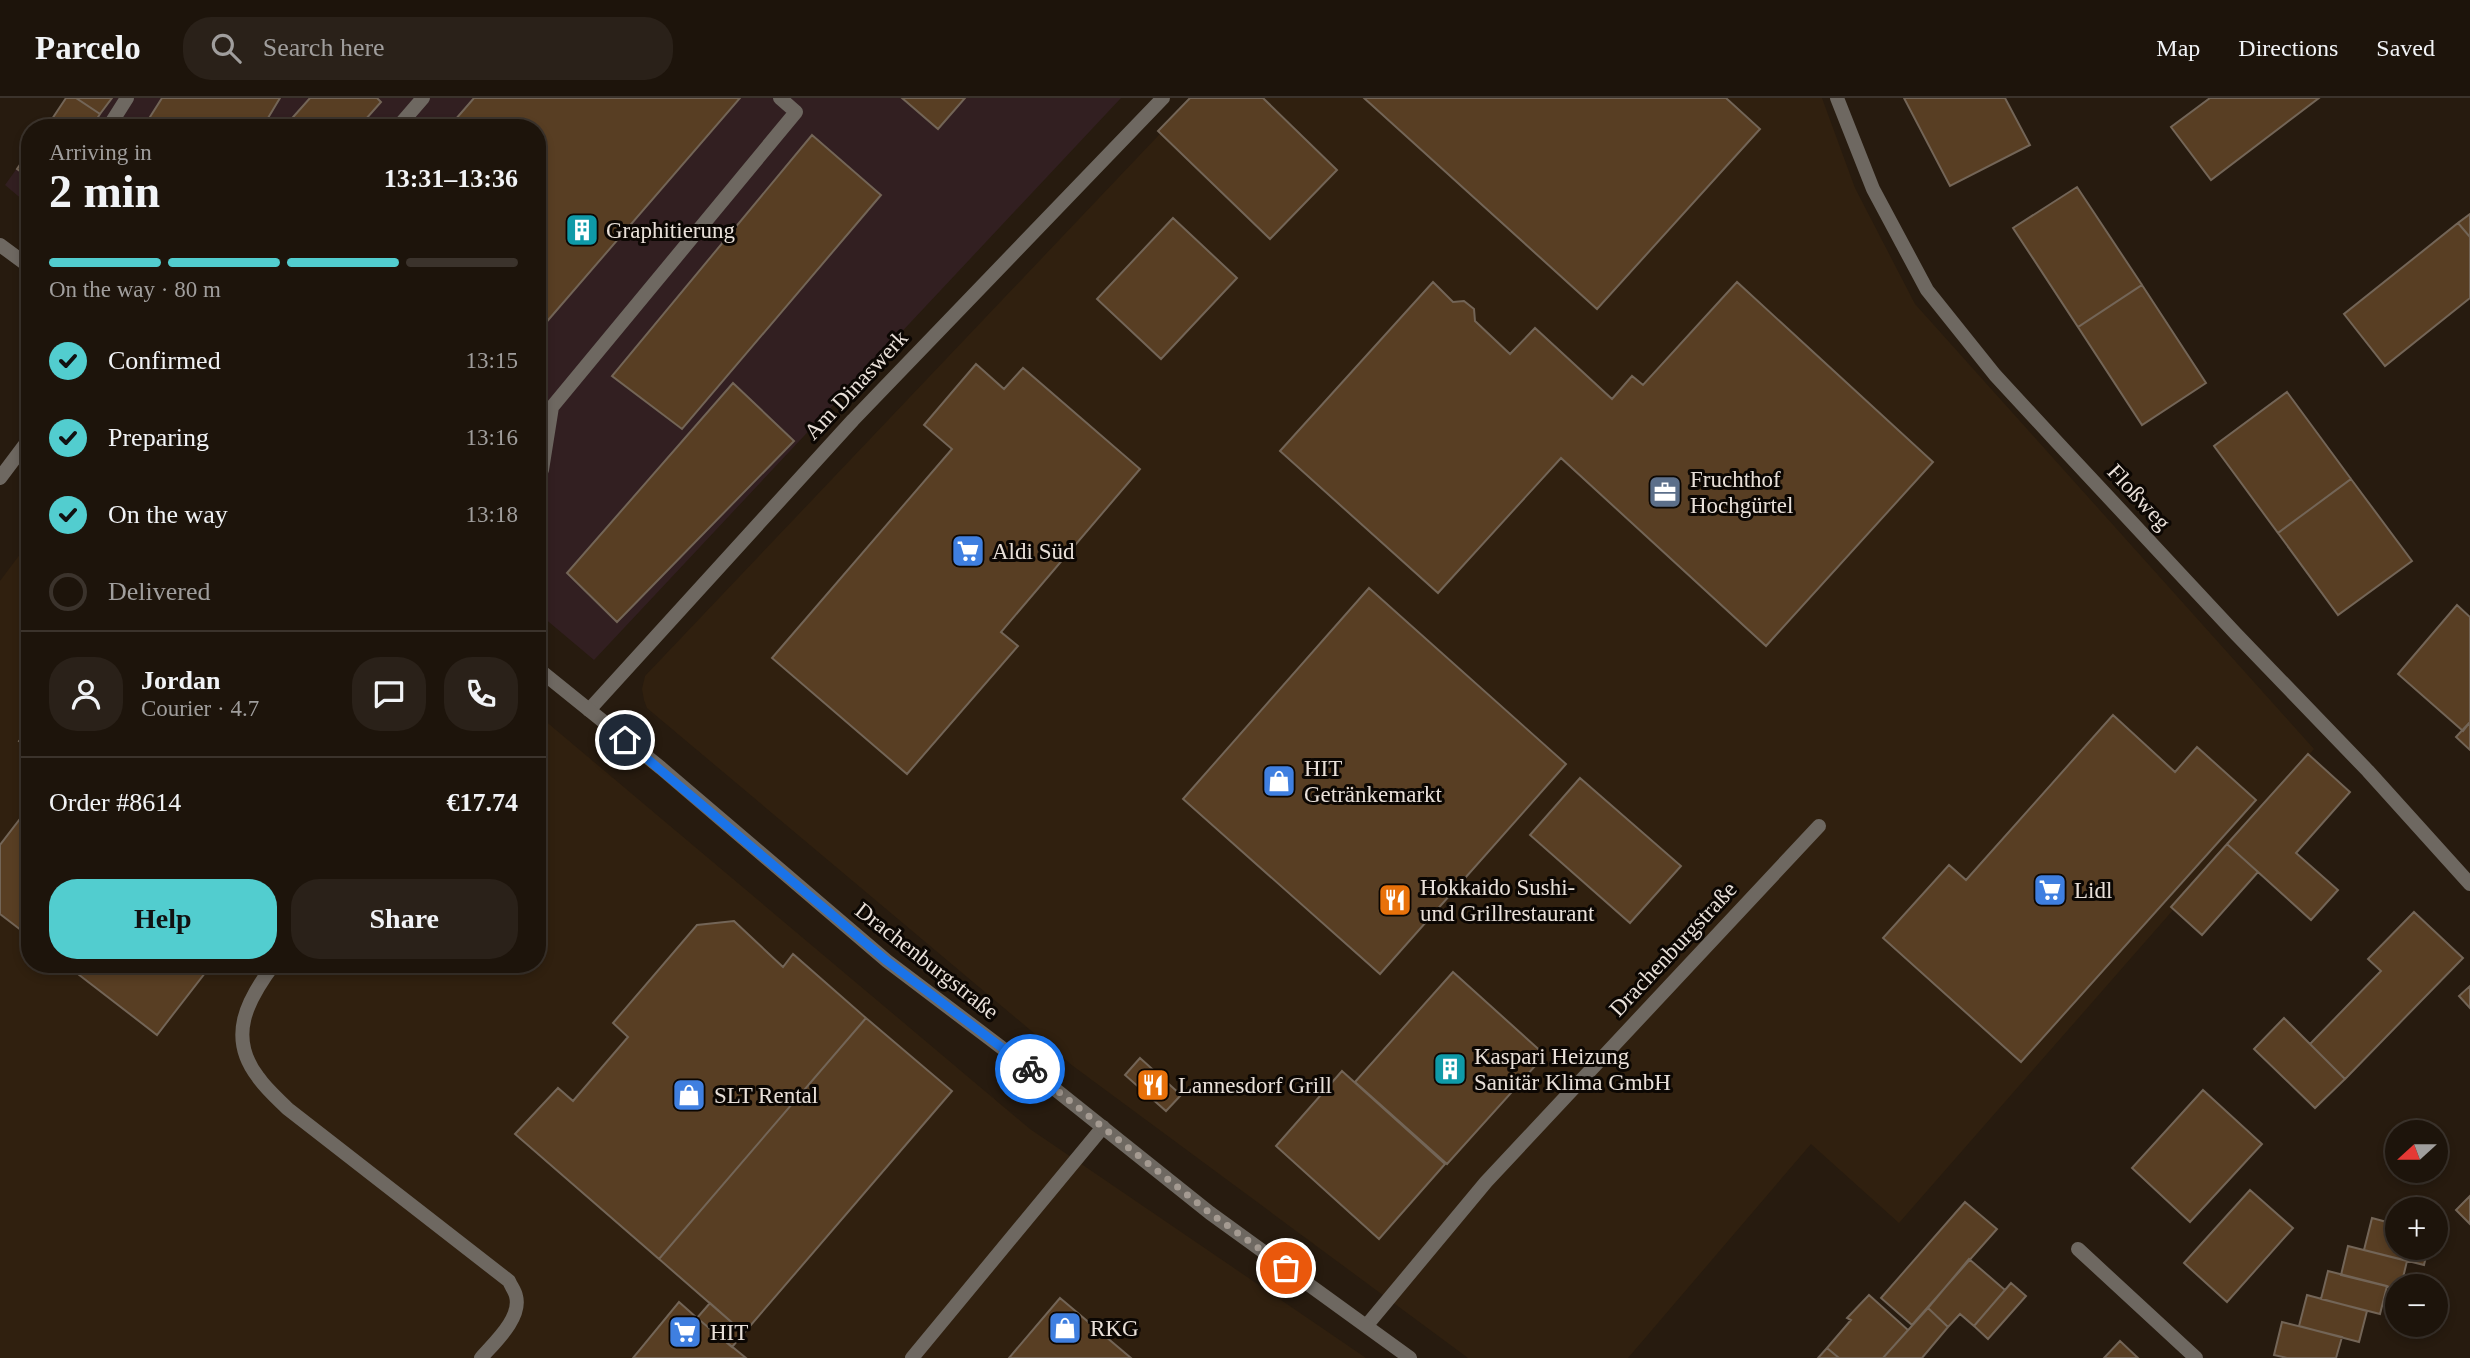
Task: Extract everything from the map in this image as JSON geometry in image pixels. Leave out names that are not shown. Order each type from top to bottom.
[{"type":"street","points":[[114,119],[127,98]]},
{"type":"street","points":[[405,119],[423,98]]},
{"type":"street","points":[[546,445],[552,407],[796,112],[780,98]]},
{"type":"street","name":"Am Dinaswerk","points":[[589,710],[853,420],[1163,98]]},
{"type":"street","name":"Floßweg","points":[[1837,98],[1873,189],[1927,290],[1995,374],[2064,450],[2368,771],[2470,884]]},
{"type":"street","points":[[0,245],[21,260]]},
{"type":"street","points":[[0,478],[21,450]]},
{"type":"street","name":"Drachenburgstraße","points":[[546,675],[661,768],[887,961],[1210,1213],[1410,1358]]},
{"type":"street","name":"Drachenburgstraße","points":[[1367,1325],[1486,1182],[1819,826]]},
{"type":"street","points":[[267,973],[243,1015],[242,1050],[257,1076],[288,1110],[509,1281],[517,1297],[516,1311],[481,1358]]},
{"type":"street","points":[[912,1358],[1103,1127]]},
{"type":"street","points":[[2078,1249],[2196,1358]]},
{"type":"shaded area","points":[[66,98],[1121,98],[594,660],[546,620],[546,119],[52,119]]},
{"type":"shaded area","points":[[1194,98],[1822,98],[1855,188],[1915,304],[2314,749],[1899,1223],[1811,1144],[1628,1358],[1468,1358],[1073,1066],[647,708],[644,700],[642,689],[645,676]]},
{"type":"shaded area","points":[[21,163],[21,198],[5,185]]},
{"type":"shaded area","points":[[21,553],[21,973],[546,973],[546,722],[1030,1129],[1366,1358],[0,1358],[0,581]]},
{"type":"building","points":[[66,98],[76,98],[100,114],[97,119],[52,119]]},
{"type":"building","points":[[76,98],[112,98],[100,114]]},
{"type":"building","points":[[162,98],[280,98],[267,119],[149,119]]},
{"type":"building","points":[[310,98],[377,98],[381,102],[366,119],[291,119]]},
{"type":"building","name":"Graphitierung","points":[[474,98],[740,98],[546,323],[546,119],[456,119]]},
{"type":"building","points":[[902,98],[965,98],[938,129]]},
{"type":"building","points":[[1190,98],[1263,98],[1337,170],[1270,239],[1158,131]]},
{"type":"building","points":[[1364,98],[1726,98],[1760,129],[1597,309]]},
{"type":"building","points":[[1904,98],[2005,98],[2030,145],[1950,186]]},
{"type":"building","points":[[2210,98],[2319,98],[2211,180],[2171,127]]},
{"type":"building","points":[[812,135],[881,195],[682,429],[612,376]]},
{"type":"building","points":[[2077,187],[2142,285],[2078,327],[2013,228]]},
{"type":"building","points":[[2470,214],[2470,237],[2458,223]]},
{"type":"building","points":[[1173,218],[1237,278],[1161,359],[1097,299]]},
{"type":"building","points":[[2458,223],[2470,237],[2470,298],[2385,366],[2344,314]]},
{"type":"building","points":[[1433,282],[1453,302],[1464,301],[1474,309],[1475,321],[1510,354],[1535,328],[1612,399],[1632,376],[1643,385],[1737,282],[1933,462],[1766,646],[1561,458],[1438,593],[1280,451]]},
{"type":"building","points":[[2142,285],[2206,383],[2142,425],[2078,327]]},
{"type":"building","name":"Aldi Süd","points":[[976,364],[1004,389],[1023,368],[1140,469],[1001,632],[1018,646],[907,774],[772,658],[952,449],[924,425]]},
{"type":"building","points":[[733,383],[794,441],[617,622],[567,573]]},
{"type":"building","points":[[2287,392],[2351,479],[2278,533],[2214,446]]},
{"type":"building","points":[[2351,479],[2412,561],[2338,615],[2278,533]]},
{"type":"building","points":[[1369,588],[1566,764],[1380,974],[1183,799]]},
{"type":"building","points":[[2457,605],[2470,617],[2470,722],[2463,731],[2398,674]]},
{"type":"building","name":"Lidl","points":[[2113,715],[2175,772],[2197,747],[2256,800],[2021,1062],[1883,938],[1949,865],[1966,880]]},
{"type":"building","points":[[2470,722],[2470,750],[2456,737]]},
{"type":"building","points":[[2308,754],[2350,792],[2296,853],[2338,890],[2311,920],[2227,844]]},
{"type":"building","points":[[1580,778],[1681,866],[1630,923],[1530,835]]},
{"type":"building","points":[[21,818],[21,930],[0,914],[0,845]]},
{"type":"building","points":[[2227,844],[2258,872],[2202,935],[2171,907]]},
{"type":"building","points":[[2414,912],[2463,958],[2345,1079],[2310,1044],[2381,971],[2368,959]]},
{"type":"building","name":"SLT Rental","points":[[734,921],[783,967],[793,954],[866,1018],[659,1259],[515,1134],[558,1088],[573,1101],[628,1037],[613,1023],[697,925]]},
{"type":"building","name":"Kaspari Heizung Sanitär Klima GmbH","points":[[1453,972],[1545,1055],[1447,1164],[1355,1082]]},
{"type":"building","points":[[77,973],[205,973],[157,1035]]},
{"type":"building","points":[[2470,986],[2470,1008],[2459,996]]},
{"type":"building","points":[[866,1018],[952,1091],[744,1333],[659,1259]]},
{"type":"building","points":[[2284,1018],[2345,1079],[2315,1108],[2254,1049]]},
{"type":"building","name":"Lannesdorf Grill","points":[[1140,1058],[1181,1095],[1166,1111],[1125,1075]]},
{"type":"building","points":[[1342,1071],[1445,1164],[1379,1239],[1276,1146]]},
{"type":"building","points":[[2203,1090],[2262,1144],[2190,1222],[2132,1168]]},
{"type":"building","points":[[2250,1190],[2293,1228],[2227,1302],[2184,1263]]},
{"type":"building","points":[[2470,1196],[2470,1224],[2456,1210]]},
{"type":"building","points":[[1965,1202],[1997,1229],[1912,1325],[1881,1298]]},
{"type":"building","points":[[2372,1218],[2385,1222],[2385,1255],[2364,1250]]},
{"type":"building","points":[[2348,1246],[2385,1255],[2385,1260],[2407,1261],[2404,1274],[2385,1274],[2385,1286],[2341,1275]]},
{"type":"building","points":[[1969,1259],[2005,1290],[1974,1326],[1960,1314],[1948,1327],[1928,1308]]},
{"type":"building","points":[[2404,1260],[2425,1260],[2424,1265]]},
{"type":"building","points":[[2328,1271],[2385,1285],[2380,1314],[2321,1299]]},
{"type":"building","points":[[2011,1283],[2026,1296],[1988,1339],[1974,1326]]},
{"type":"building","points":[[1869,1295],[1908,1330],[1883,1358],[1839,1358],[1827,1348],[1851,1320],[1847,1318]]},
{"type":"building","points":[[2307,1295],[2367,1311],[2359,1342],[2299,1326]]},
{"type":"building","name":"RKG","points":[[1060,1298],[1131,1358],[1009,1358]]},
{"type":"building","name":"HIT","points":[[679,1302],[697,1318],[746,1358],[633,1358]]},
{"type":"building","points":[[710,1303],[744,1333],[732,1347],[697,1318]]},
{"type":"building","points":[[1928,1308],[1948,1327],[1922,1358],[1883,1358]]},
{"type":"building","points":[[2282,1322],[2342,1337],[2336,1358],[2287,1358],[2274,1355]]},
{"type":"building","points":[[2120,1341],[2138,1358],[2104,1358]]},
{"type":"building","points":[[1827,1348],[1839,1358],[1818,1358]]},
{"type":"way so far","points":[[1030,1069],[1210,1213],[1286,1268]]},
{"type":"place","name":"Graphitierung","points":[[582,230]]},
{"type":"place","name":"Fruchthof Hochgürtel","points":[[1665,492]]},
{"type":"place","name":"Aldi Süd","points":[[968,551]]},
{"type":"place","name":"HIT Getränkemarkt","points":[[1279,781]]},
{"type":"place","name":"Lidl","points":[[2050,890]]},
{"type":"place","name":"Hokkaido Sushi- und Grillrestaurant","points":[[1395,900]]},
{"type":"place","name":"Kaspari Heizung Sanitär Klima GmbH","points":[[1450,1069]]},
{"type":"place","name":"Lannesdorf Grill","points":[[1153,1085]]},
{"type":"place","name":"SLT Rental","points":[[689,1095]]},
{"type":"place","name":"RKG","points":[[1065,1328]]},
{"type":"place","name":"HIT","points":[[685,1332]]},
{"type":"route","points":[[625,740],[887,961],[1030,1069]]}]
